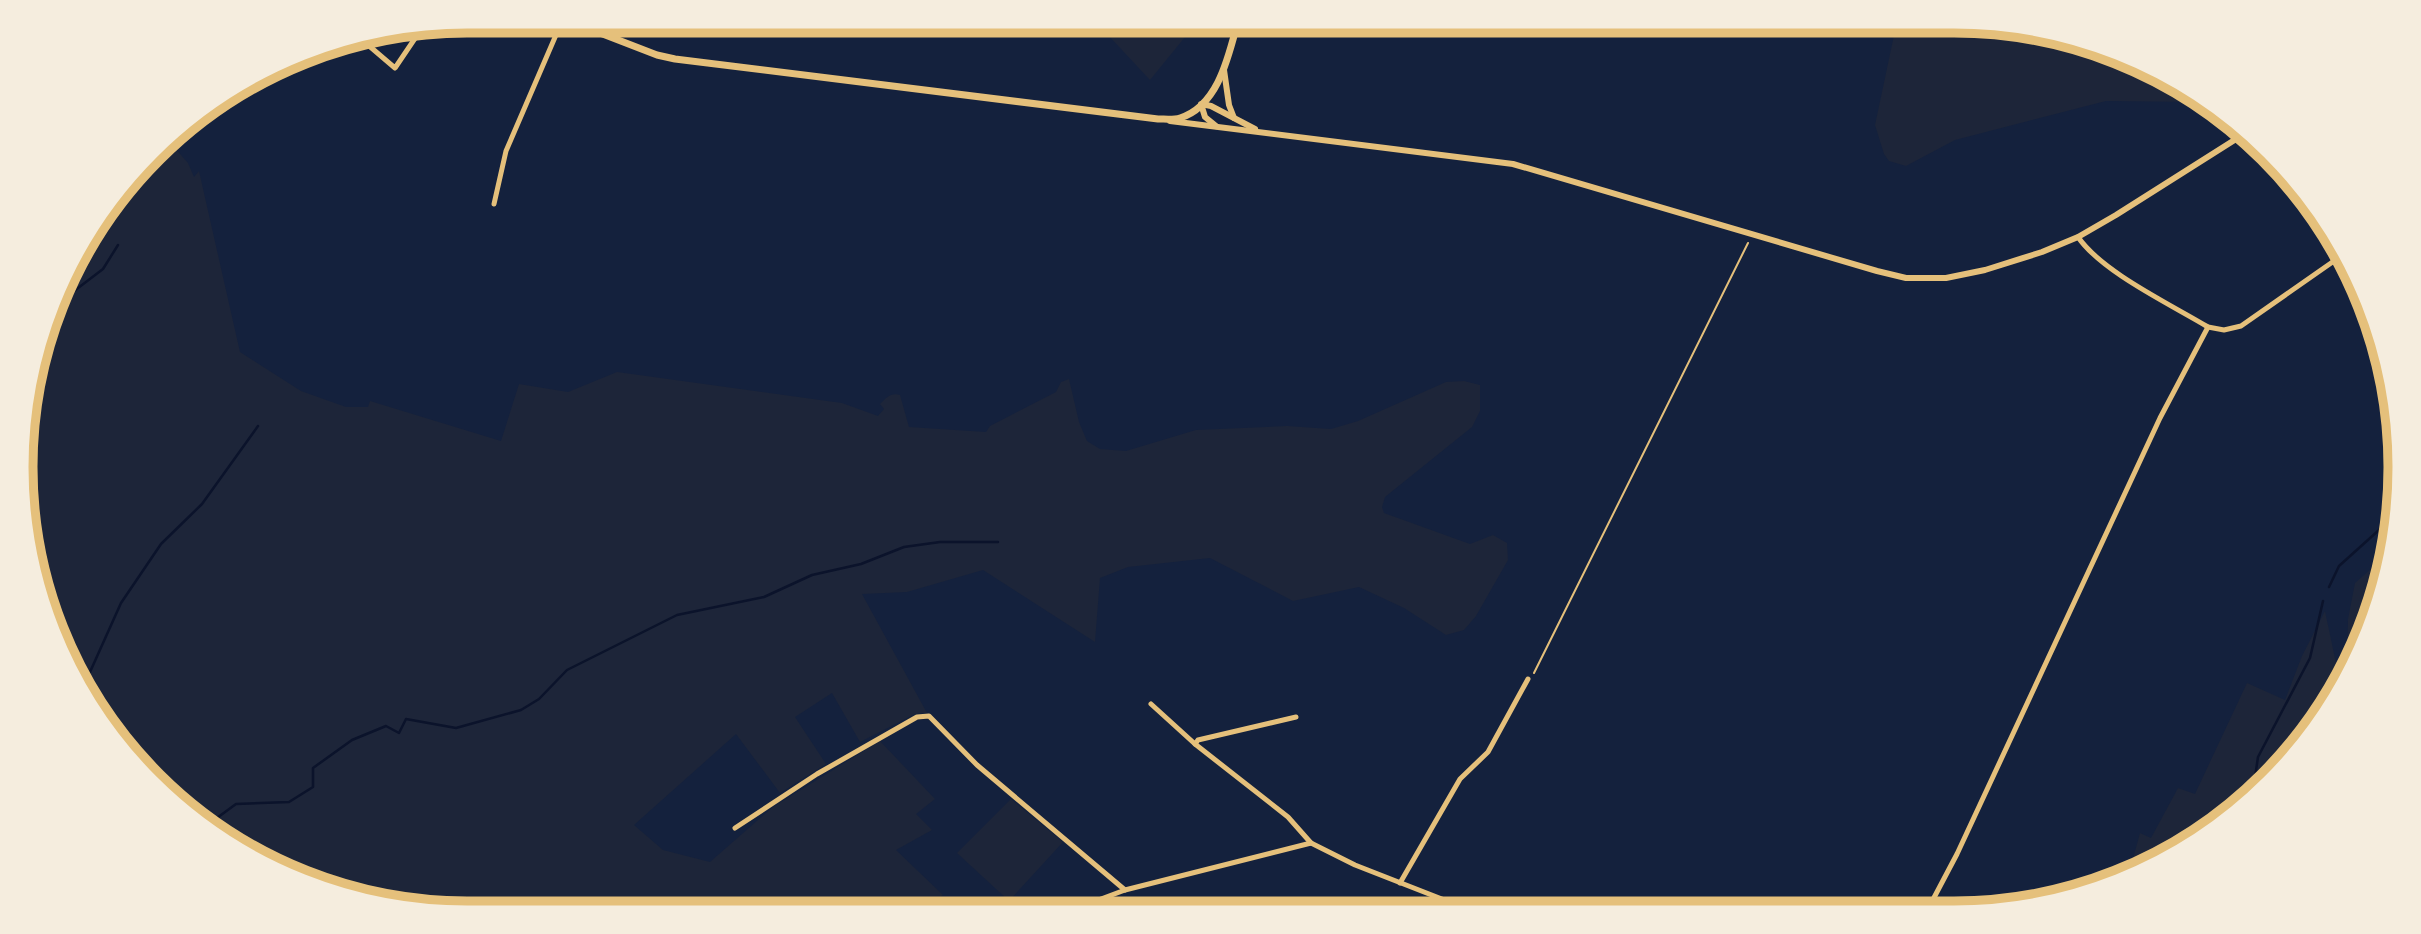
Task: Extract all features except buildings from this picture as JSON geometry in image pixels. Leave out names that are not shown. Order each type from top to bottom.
[{"type":"main road","points":[[600,33],[657,55],[675,59],[1158,119],[1180,118],[1201,104],[1215,88],[1224,70],[1235,33]]},
{"type":"street","points":[[494,204],[506,151],[557,33]]},
{"type":"street","points":[[368,45],[395,68],[417,36]]},
{"type":"street","points":[[1224,70],[1229,105],[1235,119]]},
{"type":"street","points":[[1217,127],[1205,117],[1201,104],[1211,106],[1260,131]]},
{"type":"street","points":[[1158,119],[1513,164],[1877,271],[1906,278],[1928,279],[1984,270],[2042,252],[2078,237],[2237,138]]},
{"type":"street","points":[[2078,237],[2094,257],[2208,327],[2224,330],[2241,326],[2335,260]]},
{"type":"street","points":[[1932,901],[1957,854],[2160,418],[2208,327]]},
{"type":"street","points":[[1400,883],[1460,779],[1488,752],[1528,679]]},
{"type":"street","points":[[1151,704],[1195,744],[1288,817],[1311,843],[1355,866],[1445,901]]},
{"type":"street","points":[[735,828],[817,774],[917,717],[929,716],[977,765],[1125,890]]},
{"type":"street","points":[[1195,744],[1198,740],[1296,717]]},
{"type":"street","points":[[1097,901],[1125,890],[1311,843]]},
{"type":"path","points":[[1528,679],[1534,674],[1752,234]]},
{"type":"shaded area","points":[[1106,33],[1188,33],[1150,80]]},
{"type":"shaded area","points":[[1894,33],[1982,34],[2066,48],[2120,66],[2188,102],[2106,101],[1955,140],[1906,166],[1889,161],[1884,154],[1875,125]]},
{"type":"shaded area","points":[[174,147],[188,163],[194,177],[199,171],[240,352],[301,391],[346,407],[368,407],[370,401],[501,441],[519,384],[568,392],[617,372],[842,403],[878,416],[884,409],[880,404],[889,396],[897,394],[900,395],[909,427],[986,432],[990,426],[1056,392],[1061,382],[1069,379],[1079,422],[1087,441],[1100,449],[1126,451],[1196,430],[1287,426],[1331,429],[1358,421],[1446,382],[1464,381],[1480,385],[1480,411],[1472,427],[1385,497],[1382,507],[1384,513],[1470,544],[1493,535],[1507,543],[1508,560],[1476,616],[1464,630],[1446,635],[1404,608],[1359,587],[1293,601],[1210,558],[1128,567],[1100,578],[1095,642],[983,570],[907,592],[862,594],[927,713],[915,714],[860,742],[832,693],[795,717],[826,764],[780,793],[736,734],[634,825],[663,850],[710,862],[773,807],[880,741],[935,799],[916,814],[932,830],[896,850],[943,895],[935,901],[467,901],[410,897],[328,878],[275,856],[226,828],[160,774],[106,708],[66,633],[42,552],[33,467],[42,382],[66,301],[106,226],[160,160]]},
{"type":"shaded area","points":[[2376,564],[2365,606],[2347,650],[2348,619],[2355,583]]},
{"type":"shaded area","points":[[2325,611],[2337,670],[2298,731],[2261,774],[2218,811],[2171,843],[2132,863],[2140,833],[2151,838],[2178,788],[2195,794],[2247,683],[2285,700],[2302,656]]},
{"type":"shaded area","points":[[1011,799],[1063,842],[1009,901],[957,853]]},
{"type":"waterway","points":[[69,295],[103,269],[118,245]]},
{"type":"waterway","points":[[87,676],[121,603],[161,544],[202,504],[258,426]]},
{"type":"waterway","points":[[2329,587],[2339,566],[2384,526]]},
{"type":"waterway","points":[[215,820],[236,804],[289,802],[313,787],[313,768],[352,740],[386,726],[399,733],[406,719],[456,728],[521,710],[539,699],[567,670],[677,615],[764,597],[812,575],[861,564],[904,547],[940,542],[998,542]]},
{"type":"waterway","points":[[2255,780],[2258,757],[2310,658],[2323,601]]}]
